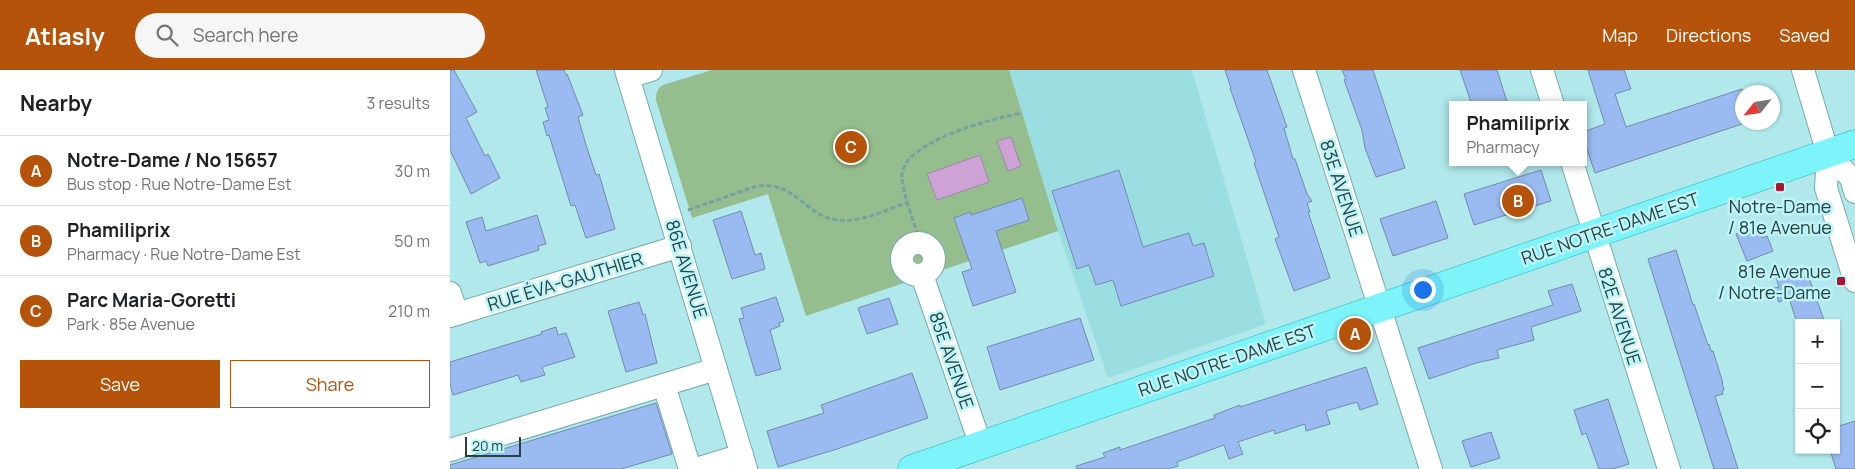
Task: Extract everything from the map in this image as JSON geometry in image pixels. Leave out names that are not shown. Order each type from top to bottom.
[{"type":"main road","name":"RUE NOTRE-DAME EST","points":[[912,469],[1855,144]]},
{"type":"street","points":[[627,74],[651,70]]},
{"type":"street","name":"83E AVENUE","points":[[1304,70],[1431,469]]},
{"type":"street","points":[[1542,70],[1552,101]]},
{"type":"street","points":[[1803,70],[1828,154],[1826,188],[1855,281]]},
{"type":"street","name":"86E AVENUE","points":[[627,74],[744,462]]},
{"type":"street","points":[[1828,154],[1851,178],[1855,192]]},
{"type":"street","name":"82E AVENUE","points":[[1573,166],[1668,469]]},
{"type":"street","name":"85E AVENUE","points":[[920,242],[910,244],[906,248],[902,257],[904,267],[912,274],[922,275],[981,446]]},
{"type":"street","name":"RUE ÉVA-GAUTHIER","points":[[452,308],[680,246]]},
{"type":"street","points":[[450,450],[716,369]]},
{"type":"street","points":[[664,385],[690,469]]},
{"type":"street","points":[[696,469],[744,462]]},
{"type":"path","points":[[920,242],[902,175],[905,165],[913,156],[939,139],[969,126],[1022,113]]},
{"type":"path","points":[[687,210],[757,186],[767,185],[786,190],[826,218],[837,221],[862,219],[908,202]]},
{"type":"shaded area","points":[[1009,70],[1192,70],[1266,324],[1108,378],[1058,231]]},
{"type":"shaded area","points":[[1011,137],[1021,166],[1008,171],[997,141]]},
{"type":"shaded area","points":[[980,155],[989,182],[937,200],[927,174]]},
{"type":"green space","points":[[712,70],[1009,70],[1058,231],[806,316],[768,194],[692,218],[656,95],[663,85]]},
{"type":"building","points":[[450,70],[454,70],[477,112],[466,118],[485,156],[488,154],[500,178],[471,194],[450,150]]},
{"type":"building","points":[[536,70],[564,70],[567,74],[583,115],[578,117],[596,175],[599,174],[615,229],[586,238],[575,205],[571,206],[549,135],[547,136],[543,122],[549,120],[545,108],[548,107]]},
{"type":"building","points":[[1225,70],[1267,70],[1287,127],[1284,128],[1293,159],[1295,159],[1307,194],[1312,201],[1307,203],[1310,212],[1308,212],[1330,278],[1294,291],[1275,239],[1279,237]]},
{"type":"building","points":[[1342,70],[1373,70],[1405,168],[1376,177],[1365,148],[1362,130]]},
{"type":"building","points":[[1460,70],[1497,70],[1507,101],[1471,101]]},
{"type":"building","points":[[1588,70],[1624,70],[1631,89],[1615,94],[1626,127],[1735,91],[1735,126],[1595,173],[1587,149],[1587,131],[1605,124]]},
{"type":"building","points":[[1119,170],[1143,247],[1189,233],[1193,246],[1204,243],[1214,276],[1121,306],[1113,280],[1096,285],[1089,265],[1077,269],[1052,191]]},
{"type":"building","points":[[1541,170],[1551,201],[1474,225],[1464,194]]},
{"type":"building","points":[[1022,198],[1029,220],[996,231],[1016,292],[973,306],[962,272],[972,269],[954,218],[970,212],[971,215]]},
{"type":"building","points":[[1436,201],[1448,238],[1393,256],[1380,219]]},
{"type":"building","points":[[741,211],[755,255],[761,253],[765,269],[732,279],[713,220]]},
{"type":"building","points":[[537,215],[546,244],[538,246],[539,250],[488,266],[486,261],[480,263],[466,222],[482,217],[486,231]]},
{"type":"building","points":[[1757,226],[1762,238],[1767,236],[1773,251],[1747,261],[1736,234]]},
{"type":"building","points":[[1676,250],[1693,305],[1708,345],[1711,351],[1713,351],[1723,383],[1723,394],[1715,396],[1738,469],[1714,469],[1648,259]]},
{"type":"building","points":[[1801,269],[1804,277],[1808,275],[1824,319],[1796,319],[1789,298],[1779,302],[1774,288],[1779,287],[1776,277]]},
{"type":"building","points":[[1572,284],[1581,311],[1531,327],[1534,340],[1497,350],[1499,358],[1476,363],[1429,379],[1418,348],[1553,305],[1548,291]]},
{"type":"building","points":[[776,297],[784,321],[779,323],[780,326],[770,330],[781,369],[756,376],[739,319],[744,318],[741,308]]},
{"type":"building","points":[[889,298],[898,324],[867,334],[858,308]]},
{"type":"building","points":[[639,302],[643,315],[645,314],[657,363],[626,372],[608,311]]},
{"type":"building","points":[[1080,318],[1094,360],[1000,390],[987,347]]},
{"type":"building","points":[[556,327],[558,335],[566,333],[575,357],[542,367],[545,375],[521,382],[518,375],[453,395],[450,384],[450,362],[542,334],[541,332]]},
{"type":"building","points":[[1366,367],[1378,404],[1360,410],[1357,402],[1326,411],[1330,424],[1306,431],[1305,424],[1275,434],[1274,430],[1238,442],[1243,454],[1229,459],[1224,445],[1177,462],[1178,466],[1168,469],[1077,469],[1076,466],[1105,457],[1103,453],[1120,447],[1120,450],[1215,418],[1214,415],[1240,405],[1240,407]]},
{"type":"building","points":[[912,373],[928,418],[778,467],[767,431],[824,413],[821,405]]},
{"type":"building","points":[[1608,399],[1629,464],[1612,469],[1599,469],[1586,433],[1582,435],[1574,410]]},
{"type":"building","points":[[656,403],[672,454],[621,469],[450,469],[450,465]]},
{"type":"building","points":[[1855,421],[1855,469],[1836,469],[1831,454],[1840,454],[1840,426]]},
{"type":"building","points":[[1491,432],[1500,458],[1471,467],[1462,441]]},
{"type":"place","name":"Parc Maria-Goretti","points":[[851,147]]},
{"type":"place","name":"Notre-Dame / 81e Avenue","points":[[1780,187]]},
{"type":"place","name":"Phamiliprix","points":[[1518,201]]},
{"type":"place","name":"81e Avenue / Notre-Dame","points":[[1841,281]]},
{"type":"place","name":"Notre-Dame / No 15657","points":[[1355,334]]}]
